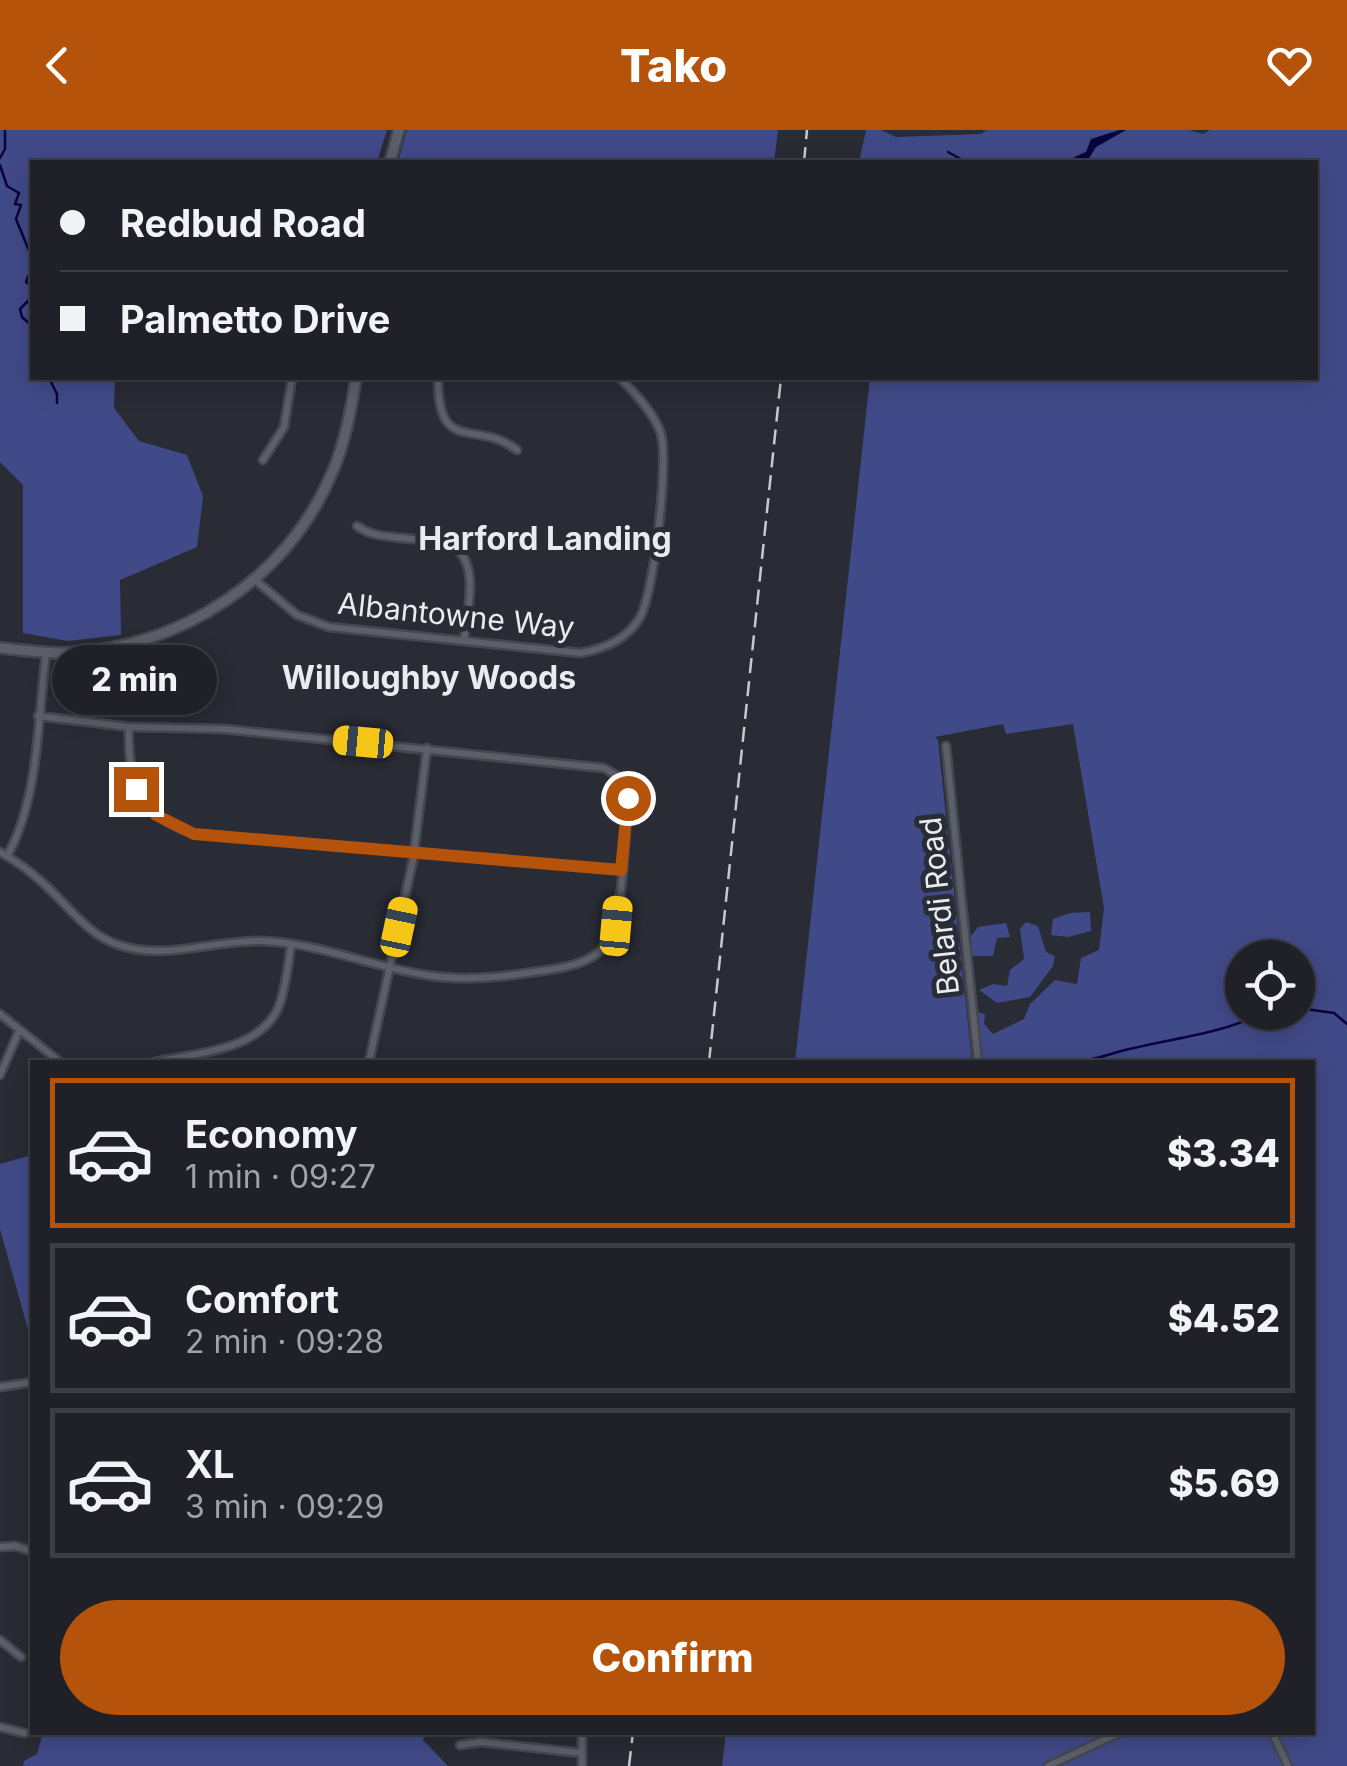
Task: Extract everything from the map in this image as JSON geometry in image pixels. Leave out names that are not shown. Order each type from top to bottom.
[{"type":"street","points":[[390,160],[398,130]]},
{"type":"street","points":[[262,460],[284,427],[292,380]]},
{"type":"street","points":[[0,648],[46,653],[126,646],[213,610],[279,555],[311,514],[343,443],[356,380]]},
{"type":"street","points":[[438,380],[440,409],[452,428],[467,435],[500,439],[517,450]]},
{"type":"street","name":"Albantowne Way","points":[[254,579],[297,615],[318,625],[580,653],[614,643],[637,623],[647,603],[663,448],[654,419],[623,381]]},
{"type":"street","points":[[357,526],[370,534],[449,544],[460,552],[470,575],[464,640]]},
{"type":"street","points":[[38,716],[128,727],[224,729],[596,766],[624,782],[628,798],[616,926],[592,957],[578,963],[552,970],[472,979],[418,974],[266,941],[147,951],[115,944],[88,928],[44,883],[4,854],[24,816],[46,653]]},
{"type":"street","points":[[128,727],[128,757],[136,789],[156,815],[194,834],[621,870]]},
{"type":"street","name":"Belardi Road","points":[[946,746],[978,1060]]},
{"type":"street","points":[[369,1060],[414,853],[427,748]]},
{"type":"street","points":[[163,1060],[238,1042],[262,1031],[278,1010],[292,945]]},
{"type":"street","points":[[0,1014],[58,1060]]},
{"type":"street","points":[[0,1076],[20,1030]]},
{"type":"street","points":[[0,1386],[30,1382]]},
{"type":"street","points":[[0,1546],[30,1550]]},
{"type":"street","points":[[0,1640],[21,1657]]},
{"type":"street","points":[[0,1728],[24,1733]]},
{"type":"street","points":[[582,1735],[582,1766]]},
{"type":"street","points":[[1048,1766],[1114,1735]]},
{"type":"street","points":[[1273,1735],[1288,1766]]},
{"type":"street","points":[[460,1745],[481,1742],[582,1753]]},
{"type":"shaded area","points":[[0,130],[387,130],[378,160],[30,160],[30,380],[115,380],[114,408],[139,441],[187,455],[203,496],[197,547],[120,580],[121,635],[68,641],[23,633],[23,485],[0,462]]},
{"type":"shaded area","points":[[407,130],[778,130],[774,160],[399,160]]},
{"type":"shaded area","points":[[866,130],[881,130],[896,137],[981,134],[987,130],[1120,130],[1095,138],[1086,152],[1068,160],[859,160]]},
{"type":"shaded area","points":[[1126,130],[1189,130],[1203,134],[1210,130],[1347,130],[1347,1766],[722,1766],[726,1735],[1315,1735],[1315,1060],[982,1060],[977,1012],[985,1014],[984,1024],[993,1034],[1024,1019],[1030,1004],[1055,980],[1077,984],[1081,958],[1099,950],[1104,908],[1073,724],[1006,734],[1003,724],[935,737],[972,1060],[795,1060],[870,380],[1318,380],[1318,160],[1086,160],[1096,147]]},
{"type":"shaded area","points":[[1126,130],[1096,147],[1088,160],[1068,160],[1086,152],[1091,139]]},
{"type":"shaded area","points":[[1090,912],[1091,931],[1068,937],[1051,935],[1053,919]]},
{"type":"shaded area","points":[[1026,922],[1038,926],[1046,952],[1055,956],[1053,966],[1030,997],[997,1003],[979,990],[993,984],[1007,986],[1010,970],[1024,959],[1020,929]]},
{"type":"shaded area","points":[[1006,923],[1010,937],[997,938],[993,956],[972,956],[971,936],[978,927]]},
{"type":"shaded area","points":[[30,1156],[30,1333],[0,1229],[0,1164]]},
{"type":"shaded area","points":[[42,1735],[424,1735],[423,1740],[448,1766],[23,1766],[24,1761],[37,1754]]},
{"type":"waterway","points":[[0,158],[5,149],[5,130]]},
{"type":"waterway","points":[[948,152],[962,160]]},
{"type":"waterway","points":[[0,165],[7,186],[19,193],[15,204],[21,205],[16,219],[30,253]]},
{"type":"waterway","points":[[30,272],[26,282],[30,285]]},
{"type":"waterway","points":[[30,299],[20,309],[30,324]]},
{"type":"waterway","points":[[50,380],[57,403]]},
{"type":"waterway","points":[[1315,1010],[1334,1013],[1347,1024]]},
{"type":"waterway","points":[[1089,1060],[1225,1027]]},
{"type":"railway","points":[[804,160],[807,130]]},
{"type":"railway","points":[[709,1060],[781,380]]},
{"type":"railway","points":[[629,1766],[633,1735]]},
{"type":"district","name":"Harford Landing","points":[[545,539]]},
{"type":"district","name":"Willoughby Woods","points":[[429,678]]},
{"type":"route","points":[[136,789],[156,815],[194,834],[621,870],[628,798]]}]
